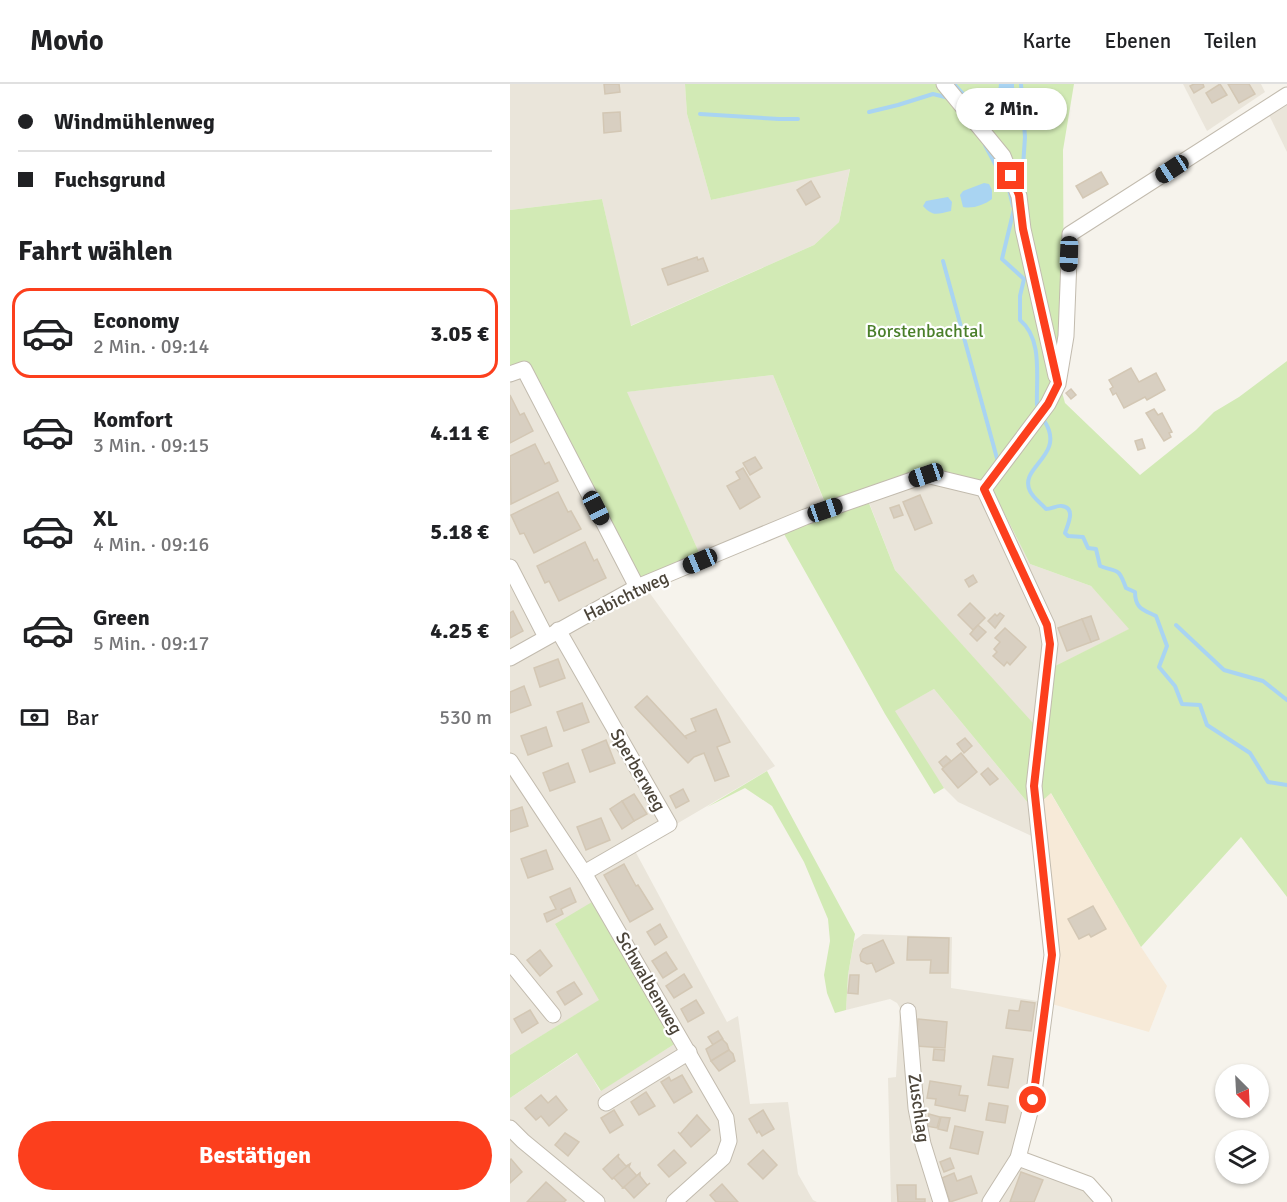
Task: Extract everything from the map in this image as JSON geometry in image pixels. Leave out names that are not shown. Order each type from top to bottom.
[{"type":"street","points":[[944,84],[1003,156],[1019,195],[1023,229],[1058,384]]},
{"type":"street","points":[[990,1202],[1018,1158],[1033,1100],[1052,955],[1034,786],[1050,644],[1047,625],[984,489],[1048,404],[1058,384],[1066,336],[1070,234],[1287,95]]},
{"type":"street","points":[[517,371],[637,587]]},
{"type":"street","name":"Habichtweg","points":[[510,658],[637,587],[805,517],[926,475],[984,489]]},
{"type":"street","points":[[510,567],[552,634]]},
{"type":"street","name":"Sperberweg","points":[[552,634],[669,824],[584,873]]},
{"type":"street","name":"Schwalbenweg","points":[[510,761],[584,873],[726,1118],[729,1141],[723,1158],[674,1202]]},
{"type":"street","points":[[510,962],[553,1015]]},
{"type":"street","name":"Zuschlag","points":[[909,1011],[916,1108],[923,1144],[941,1202]]},
{"type":"street","points":[[606,1103],[689,1052]]},
{"type":"street","points":[[510,1128],[516,1145],[597,1202]]},
{"type":"street","points":[[1018,1158],[1088,1184],[1104,1202]]},
{"type":"shaded area","points":[[510,84],[685,84],[687,114],[711,200],[850,168],[839,222],[814,245],[630,326],[602,199],[510,210]]},
{"type":"shaded area","points":[[1183,84],[1261,84],[1265,92],[1207,131]]},
{"type":"shaded area","points":[[1287,104],[1287,152],[1269,115]]},
{"type":"shaded area","points":[[528,365],[641,581],[775,766],[634,849],[727,1022],[738,1016],[750,1104],[788,1102],[798,1174],[813,1200],[817,1202],[510,1202],[510,1098],[578,1053],[600,1091],[676,1043],[555,924],[600,1000],[510,1055],[510,372]]},
{"type":"shaded area","points":[[773,375],[826,506],[701,557],[626,392]]},
{"type":"shaded area","points":[[927,469],[991,487],[1030,564],[1091,586],[1130,629],[1051,668],[1042,734],[895,570],[865,492]]},
{"type":"shaded area","points":[[934,689],[1033,809],[1036,838],[958,802],[944,788],[894,711]]},
{"type":"shaded area","points":[[1050,792],[1141,947],[1167,986],[1149,1032],[1045,1002],[1049,954],[1033,809]]},
{"type":"shaded area","points":[[863,934],[952,937],[951,988],[1045,1002],[1024,1158],[1106,1202],[891,1202],[888,1078],[896,1077],[900,1008],[890,999],[846,1010],[848,975],[854,941]]},
{"type":"green space","name":"Borstenbachtal","points":[[685,84],[1074,84],[1063,150],[1064,332],[1058,378],[1065,403],[1140,475],[1196,430],[1214,412],[1239,397],[1287,361],[1287,897],[1241,837],[1141,947],[1051,793],[1033,809],[934,689],[895,711],[944,788],[934,794],[885,714],[779,525],[826,505],[773,375],[627,392],[701,557],[641,581],[528,366],[510,372],[510,210],[602,199],[631,326],[814,245],[839,222],[850,169],[711,200],[687,114]],"holes":[[[927,469],[991,487],[1030,564],[1091,586],[1129,629],[1051,668],[1042,733],[895,570],[865,493]]]},
{"type":"green space","points":[[767,771],[855,934],[848,975],[846,1010],[835,1013],[827,993],[824,975],[830,941],[828,919],[804,862],[772,806],[745,788],[707,807]]},
{"type":"green space","points":[[592,902],[676,1043],[601,1091],[577,1053],[510,1098],[510,1055],[599,1000],[555,924]]},
{"type":"water","points":[[999,84],[1014,84],[1016,107],[1006,115],[998,114],[996,110]]},
{"type":"water","points":[[984,183],[989,184],[992,190],[992,199],[978,206],[963,207],[960,195],[963,191]]},
{"type":"water","points":[[948,197],[952,202],[951,211],[936,214],[923,206],[926,201]]},
{"type":"building","points":[[604,84],[619,84],[620,92],[605,94]]},
{"type":"building","points":[[1203,84],[1204,87],[1194,93],[1190,86]]},
{"type":"building","points":[[1220,84],[1227,95],[1212,103],[1206,93]]},
{"type":"building","points":[[1228,84],[1249,84],[1255,94],[1239,103]]},
{"type":"building","points":[[620,112],[621,131],[604,133],[603,113]]},
{"type":"building","points":[[1101,172],[1108,184],[1083,198],[1076,186]]},
{"type":"building","points":[[811,181],[820,197],[806,205],[797,190]]},
{"type":"building","points":[[697,257],[698,260],[703,258],[708,271],[668,285],[662,269]]},
{"type":"building","points":[[1131,368],[1139,382],[1156,373],[1165,390],[1147,400],[1145,397],[1124,408],[1116,393],[1113,395],[1110,389],[1113,387],[1109,380]]},
{"type":"building","points":[[1071,389],[1076,395],[1071,399],[1066,393]]},
{"type":"building","points":[[510,395],[520,415],[524,413],[533,431],[510,443]]},
{"type":"building","points":[[1154,409],[1158,415],[1162,413],[1172,432],[1169,433],[1171,437],[1164,441],[1146,413]]},
{"type":"building","points":[[1142,439],[1145,448],[1138,450],[1135,441]]},
{"type":"building","points":[[535,444],[545,464],[549,462],[558,481],[511,504],[510,456]]},
{"type":"building","points":[[755,457],[762,468],[750,475],[743,463]]},
{"type":"building","points":[[743,468],[760,497],[740,509],[727,486],[740,479],[736,472]]},
{"type":"building","points":[[558,492],[568,512],[571,511],[581,529],[534,553],[524,533],[520,534],[511,515]]},
{"type":"building","points":[[920,495],[932,523],[915,530],[903,502]]},
{"type":"building","points":[[899,505],[903,515],[894,518],[890,508]]},
{"type":"building","points":[[585,542],[606,578],[559,601],[549,581],[545,583],[537,566]]},
{"type":"building","points":[[973,575],[977,582],[969,587],[965,580]]},
{"type":"building","points":[[970,603],[985,618],[973,630],[958,615]]},
{"type":"building","points":[[513,611],[523,631],[510,638],[510,613]]},
{"type":"building","points":[[1000,613],[1004,616],[995,628],[988,621],[995,614],[997,616]]},
{"type":"building","points":[[1091,616],[1099,639],[1091,642],[1082,619]]},
{"type":"building","points":[[1082,619],[1091,642],[1067,651],[1058,628]]},
{"type":"building","points":[[978,625],[986,632],[977,641],[970,634]]},
{"type":"building","points":[[1005,628],[1026,647],[1010,665],[1007,662],[1004,666],[993,656],[997,652],[994,649],[1000,642],[995,638]]},
{"type":"building","points":[[558,659],[565,678],[540,687],[534,668]]},
{"type":"building","points":[[524,686],[531,705],[510,713],[510,692]]},
{"type":"building","points":[[647,696],[687,739],[685,736],[696,731],[691,719],[716,709],[730,742],[717,747],[729,776],[715,781],[704,753],[694,757],[688,763],[635,707]]},
{"type":"building","points":[[582,703],[589,722],[564,731],[557,712]]},
{"type":"building","points":[[546,727],[552,746],[528,755],[521,736]]},
{"type":"building","points":[[965,738],[972,746],[964,753],[957,744]]},
{"type":"building","points":[[606,740],[615,763],[590,772],[582,750]]},
{"type":"building","points":[[961,753],[977,772],[958,788],[942,769]]},
{"type":"building","points":[[946,756],[951,761],[943,767],[939,762]]},
{"type":"building","points":[[568,763],[575,782],[550,791],[543,773]]},
{"type":"building","points":[[988,768],[998,779],[990,785],[981,774]]},
{"type":"building","points":[[683,789],[689,801],[676,808],[670,796]]},
{"type":"building","points":[[634,794],[647,814],[634,821],[622,801]]},
{"type":"building","points":[[622,801],[634,821],[622,829],[610,809]]},
{"type":"building","points":[[522,807],[528,826],[510,832],[510,811]]},
{"type":"building","points":[[601,818],[610,840],[586,850],[577,827]]},
{"type":"building","points":[[546,850],[553,869],[528,878],[521,859]]},
{"type":"building","points":[[624,864],[636,886],[638,885],[653,909],[630,922],[604,875]]},
{"type":"building","points":[[570,888],[576,902],[561,909],[563,914],[547,922],[544,914],[556,909],[550,897]]},
{"type":"building","points":[[1093,906],[1106,929],[1091,937],[1089,934],[1079,939],[1068,919]]},
{"type":"building","points":[[660,924],[667,937],[655,945],[647,932]]},
{"type":"building","points":[[908,937],[949,938],[948,973],[930,973],[931,960],[907,960]]},
{"type":"building","points":[[883,940],[894,963],[876,972],[872,963],[867,964],[861,961],[860,955],[863,949]]},
{"type":"building","points":[[540,950],[552,966],[540,976],[527,960]]},
{"type":"building","points":[[666,952],[677,969],[663,978],[652,961]]},
{"type":"building","points":[[684,974],[692,987],[674,998],[666,986]]},
{"type":"building","points":[[850,975],[859,975],[858,994],[848,993]]},
{"type":"building","points":[[574,982],[582,994],[565,1005],[557,992]]},
{"type":"building","points":[[696,1000],[704,1013],[688,1022],[681,1009]]},
{"type":"building","points":[[1021,1001],[1035,1003],[1031,1031],[1006,1028],[1009,1010],[1019,1011]]},
{"type":"building","points":[[530,1010],[538,1023],[522,1033],[514,1019]]},
{"type":"building","points":[[918,1019],[947,1022],[945,1048],[916,1046]]},
{"type":"building","points":[[718,1031],[723,1039],[713,1045],[708,1037]]},
{"type":"building","points":[[722,1039],[729,1050],[711,1061],[706,1049]]},
{"type":"building","points":[[934,1049],[945,1050],[944,1061],[933,1060]]},
{"type":"building","points":[[729,1050],[735,1061],[719,1071],[711,1061]]},
{"type":"building","points":[[993,1056],[1013,1059],[1008,1088],[988,1085]]},
{"type":"building","points":[[682,1075],[692,1092],[674,1103],[661,1082],[669,1077],[671,1081]]},
{"type":"building","points":[[930,1081],[961,1086],[959,1095],[968,1096],[965,1111],[935,1105],[936,1099],[927,1098]]},
{"type":"building","points":[[646,1092],[655,1106],[639,1115],[631,1102]]},
{"type":"building","points":[[541,1095],[548,1103],[556,1096],[567,1110],[549,1126],[541,1116],[536,1120],[525,1108]]},
{"type":"building","points":[[989,1103],[1008,1106],[1005,1123],[986,1120]]},
{"type":"building","points":[[614,1110],[623,1125],[610,1133],[601,1118]]},
{"type":"building","points":[[763,1110],[774,1129],[762,1136],[759,1131],[757,1133],[749,1119]]},
{"type":"building","points":[[929,1114],[940,1117],[937,1128],[926,1126]]},
{"type":"building","points":[[697,1115],[710,1130],[691,1147],[678,1132],[680,1134]]},
{"type":"building","points":[[941,1117],[950,1118],[947,1131],[938,1129]]},
{"type":"building","points":[[955,1126],[983,1132],[978,1154],[950,1148]]},
{"type":"building","points":[[565,1133],[579,1142],[568,1156],[555,1145]]},
{"type":"building","points":[[674,1150],[686,1163],[669,1177],[658,1165]]},
{"type":"building","points":[[763,1150],[777,1165],[763,1179],[748,1164]]},
{"type":"building","points":[[619,1154],[618,1157],[626,1166],[630,1164],[612,1179],[603,1169]]},
{"type":"building","points":[[950,1158],[954,1168],[944,1172],[940,1162]]},
{"type":"building","points":[[510,1160],[522,1172],[510,1183]]},
{"type":"building","points":[[630,1164],[629,1167],[637,1176],[623,1188],[614,1178],[612,1179]]},
{"type":"building","points":[[1021,1172],[1043,1180],[1034,1202],[1010,1202]]},
{"type":"building","points":[[640,1173],[647,1185],[650,1183],[634,1198],[623,1188]]},
{"type":"building","points":[[954,1173],[957,1181],[971,1176],[977,1193],[950,1202],[942,1178]]},
{"type":"building","points":[[546,1182],[566,1200],[564,1202],[527,1202]]},
{"type":"building","points":[[722,1184],[738,1202],[716,1202],[710,1195]]},
{"type":"building","points":[[897,1185],[916,1185],[916,1199],[925,1199],[925,1202],[898,1202]]},
{"type":"waterway","points":[[954,84],[965,96]]},
{"type":"waterway","points":[[1021,84],[1025,137],[1022,181]]},
{"type":"waterway","points":[[869,112],[933,94],[949,98]]},
{"type":"waterway","points":[[1009,109],[1010,113],[1024,124]]},
{"type":"waterway","points":[[700,114],[798,119]]},
{"type":"waterway","points":[[985,145],[1009,190],[1013,206]]},
{"type":"waterway","points":[[1014,209],[1002,259],[1024,279],[1020,296],[1020,320],[1032,337],[1035,348],[1037,405]]},
{"type":"waterway","points":[[943,261],[998,462]]},
{"type":"waterway","points":[[1045,422],[1050,434],[1050,444],[1030,475],[1028,483],[1031,494],[1046,509],[1067,507],[1070,518],[1065,533],[1068,536],[1083,537],[1088,548],[1096,549],[1100,566],[1119,573],[1126,588],[1135,592],[1138,605],[1156,616],[1167,646],[1159,667],[1175,686],[1182,704],[1200,705],[1207,725],[1250,753],[1268,782],[1287,785]]},
{"type":"waterway","points":[[1176,625],[1224,670],[1263,681],[1287,700]]},
{"type":"route","points":[[1011,176],[1019,195],[1023,229],[1058,384],[1048,404],[984,489],[1047,625],[1050,644],[1034,786],[1052,955],[1033,1100]]}]
